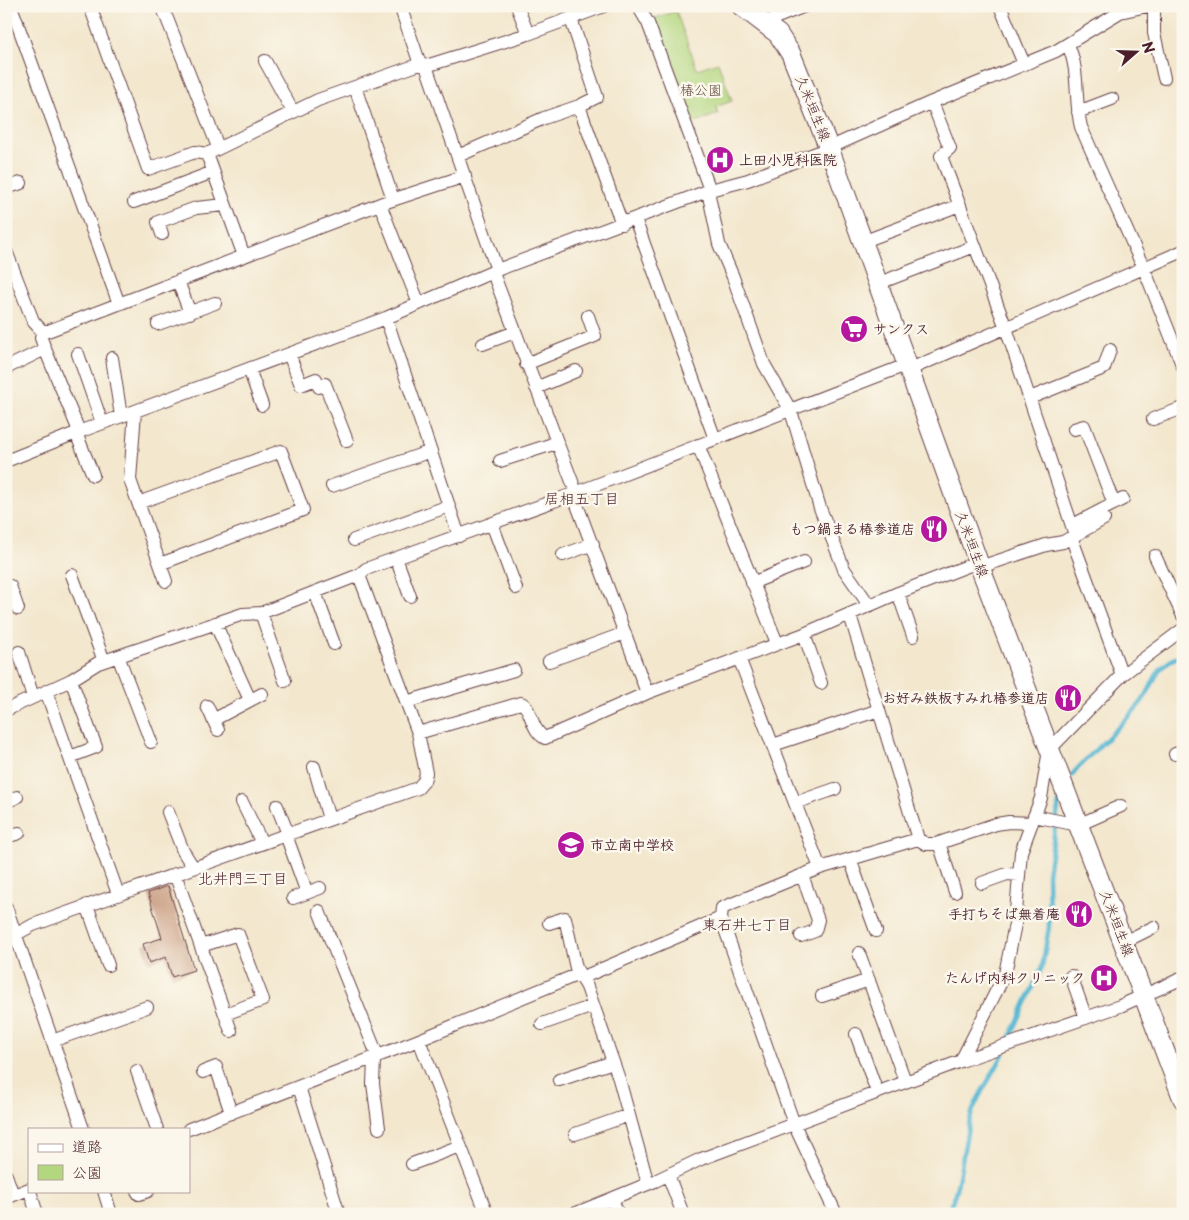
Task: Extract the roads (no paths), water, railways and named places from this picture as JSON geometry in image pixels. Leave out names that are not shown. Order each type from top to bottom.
[{"type":"main road","name":"久米垣生線","points":[[741,6],[765,22],[778,34],[791,54],[829,148],[907,368],[1049,750],[1064,823],[1124,942],[1183,1099]]},
{"type":"street","points":[[11,6],[119,304]]},
{"type":"street","points":[[90,6],[148,169],[196,152],[207,154],[293,112],[355,87],[528,34],[604,6]]},
{"type":"street","points":[[162,6],[218,147]]},
{"type":"street","points":[[400,6],[458,156],[526,364],[647,693]]},
{"type":"street","points":[[517,6],[528,34]]},
{"type":"street","points":[[638,6],[648,23],[709,190],[719,244],[733,277],[764,364],[791,411],[820,508],[844,569],[869,605]]},
{"type":"street","points":[[765,22],[805,6]]},
{"type":"street","points":[[1000,6],[1024,64]]},
{"type":"street","points":[[6,462],[78,432],[386,318],[495,272],[709,190],[748,180],[829,148],[1068,44],[1111,11],[1147,6]]},
{"type":"street","points":[[1154,6],[1154,33],[1166,58],[1164,78]]},
{"type":"street","points":[[458,156],[535,121],[579,106],[597,97],[571,19]]},
{"type":"street","points":[[1068,44],[1075,64],[1078,112],[1086,139],[1144,268],[1183,367]]},
{"type":"street","points":[[266,61],[293,112]]},
{"type":"street","points":[[355,87],[393,199]]},
{"type":"street","points":[[1078,112],[1112,99]]},
{"type":"street","points":[[932,102],[950,148],[941,156],[1006,328],[1073,533],[1122,674]]},
{"type":"street","points":[[579,106],[622,224]]},
{"type":"street","points":[[207,154],[244,256]]},
{"type":"street","points":[[134,202],[213,172]]},
{"type":"street","points":[[42,331],[54,330],[393,199],[465,176]]},
{"type":"street","points":[[6,188],[21,182]]},
{"type":"street","points":[[380,204],[419,304]]},
{"type":"street","points":[[162,234],[158,222],[196,208],[225,205]]},
{"type":"street","points":[[862,242],[960,205]]},
{"type":"street","points":[[635,219],[715,438]]},
{"type":"street","points":[[877,284],[975,246]]},
{"type":"street","points":[[6,251],[10,273],[33,321],[42,331]]},
{"type":"street","points":[[6,710],[71,680],[104,661],[243,614],[260,613],[359,575],[366,569],[492,524],[715,438],[907,368],[1006,328],[1183,251]]},
{"type":"street","points":[[178,281],[190,312]]},
{"type":"street","points":[[158,324],[216,303]]},
{"type":"street","points":[[526,364],[595,336],[588,316]]},
{"type":"street","points":[[386,318],[459,536]]},
{"type":"street","points":[[42,331],[41,338],[93,475]]},
{"type":"street","points":[[483,344],[515,332]]},
{"type":"street","points":[[6,368],[45,348]]},
{"type":"street","points":[[1030,398],[1098,372],[1107,364],[1110,350]]},
{"type":"street","points":[[78,354],[102,423]]},
{"type":"street","points":[[289,354],[301,385],[316,379],[319,387],[325,384],[347,441]]},
{"type":"street","points":[[112,358],[116,372],[121,416]]},
{"type":"street","points":[[249,369],[262,404]]},
{"type":"street","points":[[536,388],[576,371]]},
{"type":"street","points":[[1153,419],[1183,408]]},
{"type":"street","points":[[135,411],[130,480],[166,581]]},
{"type":"street","points":[[1073,533],[1118,502],[1084,426],[1074,429]]},
{"type":"street","points":[[500,461],[556,444]]},
{"type":"street","points":[[698,445],[776,643]]},
{"type":"street","points":[[138,503],[281,451],[303,510],[160,564]]},
{"type":"street","points":[[332,486],[431,451]]},
{"type":"street","points":[[354,540],[449,506]]},
{"type":"street","points":[[418,733],[521,704],[526,707],[537,734],[545,738],[647,693],[804,634],[898,593],[1073,533],[1104,519]]},
{"type":"street","points":[[492,524],[516,588]]},
{"type":"street","points":[[563,555],[592,544]]},
{"type":"street","points":[[1155,556],[1183,616]]},
{"type":"street","points":[[396,558],[410,596]]},
{"type":"street","points":[[752,583],[804,562]]},
{"type":"street","points":[[72,575],[104,661]]},
{"type":"street","points":[[11,937],[33,925],[87,905],[418,788],[424,781],[426,773],[418,733],[359,575]]},
{"type":"street","points":[[315,592],[334,644]]},
{"type":"street","points":[[898,593],[913,636]]},
{"type":"street","points":[[260,613],[285,681]]},
{"type":"street","points":[[850,615],[918,838],[926,844],[940,843],[996,824],[1033,820],[1064,823],[1121,806]]},
{"type":"street","points":[[207,706],[216,725],[256,697],[215,623]]},
{"type":"street","points":[[961,1060],[1004,974],[1015,924],[1024,843],[1041,798],[1049,750],[1122,674],[1183,629]]},
{"type":"street","points":[[548,661],[625,633]]},
{"type":"street","points":[[804,634],[821,683]]},
{"type":"street","points":[[19,652],[33,697]]},
{"type":"street","points":[[118,656],[151,742]]},
{"type":"street","points":[[740,658],[820,868]]},
{"type":"street","points":[[406,702],[514,670]]},
{"type":"street","points":[[70,757],[96,747],[71,680]]},
{"type":"street","points":[[46,691],[118,894]]},
{"type":"street","points":[[773,746],[879,710]]},
{"type":"street","points":[[314,767],[329,819]]},
{"type":"street","points":[[795,803],[835,790]]},
{"type":"street","points":[[242,802],[262,843]]},
{"type":"street","points":[[277,806],[307,893]]},
{"type":"street","points":[[168,812],[183,851],[193,867]]},
{"type":"street","points":[[6,837],[19,833]]},
{"type":"street","points":[[836,1214],[794,1124],[721,918],[722,908],[820,868],[918,838]]},
{"type":"street","points":[[940,843],[955,892]]},
{"type":"street","points":[[850,859],[876,931]]},
{"type":"street","points":[[175,874],[231,1031]]},
{"type":"street","points":[[982,883],[1007,874],[1019,875]]},
{"type":"street","points":[[801,936],[815,931],[818,920],[802,875]]},
{"type":"street","points":[[293,898],[320,888]]},
{"type":"street","points":[[87,905],[108,964]]},
{"type":"street","points":[[6,907],[11,937],[52,1041],[83,1128]]},
{"type":"street","points":[[319,911],[328,933],[358,991],[376,1058],[373,1084],[379,1128]]},
{"type":"street","points":[[549,924],[565,918],[580,976],[613,1062],[648,1184]]},
{"type":"street","points":[[190,1129],[376,1058],[721,918]]},
{"type":"street","points":[[328,933],[340,928]]},
{"type":"street","points":[[1124,942],[1154,928]]},
{"type":"street","points":[[201,946],[238,934],[263,1000],[225,1014]]},
{"type":"street","points":[[859,954],[906,1081]]},
{"type":"street","points":[[1070,976],[1086,1018]]},
{"type":"street","points":[[574,1214],[612,1200],[701,1159],[961,1060],[1145,996],[1183,978]]},
{"type":"street","points":[[822,996],[869,980]]},
{"type":"street","points":[[542,1024],[593,1006]]},
{"type":"street","points":[[52,1041],[147,1007]]},
{"type":"street","points":[[856,1034],[877,1092]]},
{"type":"street","points":[[419,1040],[487,1214]]},
{"type":"street","points":[[559,1080],[613,1062]]},
{"type":"street","points":[[203,1072],[216,1067],[231,1113]]},
{"type":"street","points":[[137,1071],[157,1128]]},
{"type":"street","points":[[299,1087],[339,1214]]},
{"type":"street","points":[[377,1114],[390,1113]]},
{"type":"street","points":[[576,1134],[629,1116]]},
{"type":"street","points":[[412,1164],[460,1146]]},
{"type":"street","points":[[6,1175],[10,1197],[28,1190]]},
{"type":"street","points":[[668,1175],[683,1214]]},
{"type":"street","points":[[30,1192],[37,1214]]},
{"type":"street","points":[[104,1192],[111,1214]]},
{"type":"street","points":[[612,1200],[618,1214]]},
{"type":"waterway","points":[[1072,775],[1139,705],[1164,665],[1183,654]]},
{"type":"waterway","points":[[1011,1036],[1042,967],[1049,927],[1048,874],[1059,802]]},
{"type":"waterway","points":[[947,1214],[956,1190],[971,1116],[981,1092],[1003,1054]]},
{"type":"place","name":"上田小児科医院","points":[[720,160]]},
{"type":"place","name":"サンクス","points":[[854,329]]},
{"type":"place","name":"もつ鍋まる椿参道店","points":[[934,529]]},
{"type":"place","name":"お好み鉄板すみれ椿参道店","points":[[1068,698]]},
{"type":"place","name":"市立南中学校","points":[[571,845]]},
{"type":"place","name":"手打ちそば無着庵","points":[[1079,914]]},
{"type":"place","name":"たんげ内科クリニック","points":[[1104,978]]},
{"type":"district","name":"居相五丁目","points":[[582,499]]},
{"type":"district","name":"北井門三丁目","points":[[243,879]]},
{"type":"district","name":"東石井七丁目","points":[[747,925]]},
{"type":"park label","name":"椿公園","points":[[701,90]]}]
